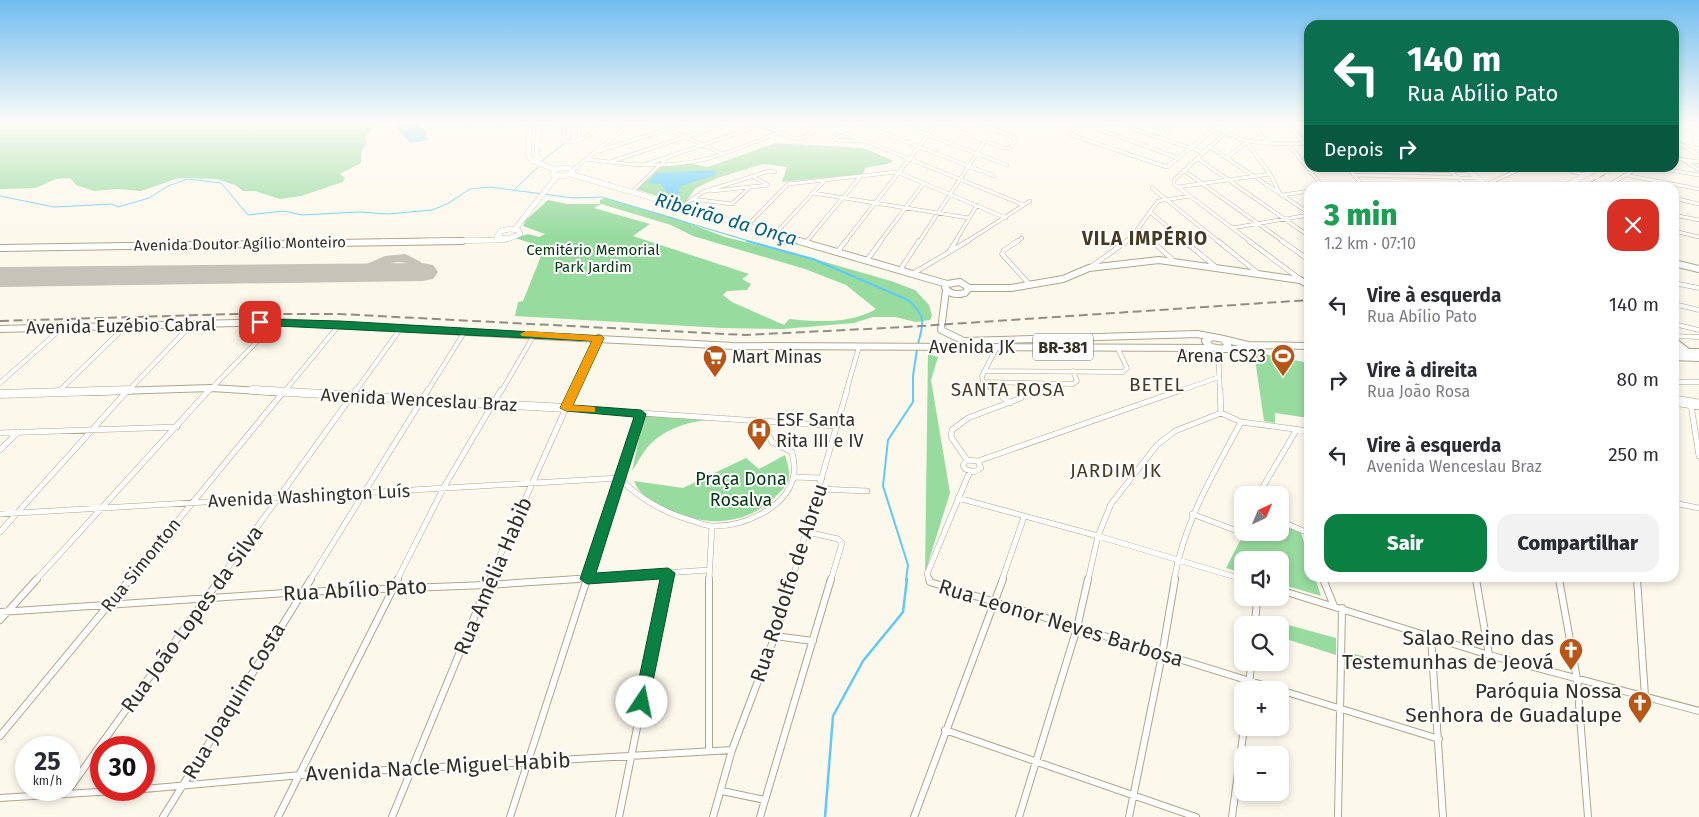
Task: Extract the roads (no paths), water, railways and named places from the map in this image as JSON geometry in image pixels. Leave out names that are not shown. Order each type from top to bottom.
[{"type":"main road","name":"Avenida Euzébio Cabral","points":[[0,329],[277,322],[402,327],[733,346],[901,347]]},
{"type":"main road","name":"Avenida JK","points":[[1212,344],[1228,345],[1223,339],[1248,345],[1304,348]]},
{"type":"main road","name":"Avenida JK","points":[[901,347],[1117,346],[1194,348],[1212,344],[1304,348]]},
{"type":"main road","points":[[1194,348],[1212,344]]},
{"type":"main road","points":[[1679,353],[1696,356]]},
{"type":"main road","points":[[1679,357],[1696,356]]},
{"type":"street","points":[[496,235],[504,240],[515,238],[520,234],[520,231],[515,229],[557,176],[571,172],[584,161]]},
{"type":"street","points":[[598,161],[657,166],[692,161]]},
{"type":"street","points":[[608,163],[613,161]]},
{"type":"street","points":[[640,166],[655,161]]},
{"type":"street","points":[[632,192],[663,161]]},
{"type":"street","points":[[837,252],[906,161]]},
{"type":"street","points":[[915,161],[1024,205]]},
{"type":"street","points":[[958,161],[994,176]]},
{"type":"street","points":[[900,270],[971,161]]},
{"type":"street","points":[[999,161],[1007,164]]},
{"type":"street","points":[[1146,161],[1160,166],[1170,166],[1175,161]]},
{"type":"street","points":[[1193,161],[1174,180],[1177,188],[1304,282]]},
{"type":"street","points":[[1202,161],[1304,232]]},
{"type":"street","points":[[1231,161],[1302,208]]},
{"type":"street","points":[[1262,161],[1281,195]]},
{"type":"street","points":[[1686,161],[1699,170]]},
{"type":"street","points":[[536,162],[556,170]]},
{"type":"street","points":[[557,176],[552,174],[556,170],[564,168],[571,172],[681,207],[900,270],[947,287],[956,294]]},
{"type":"street","points":[[1183,170],[1304,256]]},
{"type":"street","points":[[681,207],[703,192],[769,171],[775,172]]},
{"type":"street","points":[[748,226],[788,184],[897,172],[1006,218]]},
{"type":"street","points":[[1311,172],[1319,182]]},
{"type":"street","points":[[1352,172],[1360,182]]},
{"type":"street","points":[[1452,172],[1463,182]]},
{"type":"street","points":[[1471,172],[1482,182]]},
{"type":"street","points":[[1494,182],[1511,172]]},
{"type":"street","points":[[1575,172],[1584,175]]},
{"type":"street","points":[[1572,182],[1590,172]]},
{"type":"street","points":[[1612,182],[1631,172]]},
{"type":"street","points":[[1679,172],[1699,175]]},
{"type":"street","points":[[1177,188],[1270,174]]},
{"type":"street","points":[[1355,175],[1477,178]]},
{"type":"street","points":[[1625,175],[1662,182]]},
{"type":"street","points":[[703,192],[768,186],[752,176]]},
{"type":"street","points":[[806,242],[861,176]]},
{"type":"street","points":[[775,234],[825,180]]},
{"type":"street","points":[[867,260],[924,183]]},
{"type":"street","points":[[1679,185],[1699,189]]},
{"type":"street","points":[[692,199],[732,204],[750,187]]},
{"type":"street","points":[[1152,188],[1260,275]]},
{"type":"street","points":[[1281,195],[1304,192]]},
{"type":"street","points":[[814,193],[969,218]]},
{"type":"street","points":[[1089,268],[1132,236],[1158,201],[1190,196]]},
{"type":"street","points":[[1679,199],[1699,204]]},
{"type":"street","points":[[912,274],[1006,218],[1030,201]]},
{"type":"street","points":[[949,253],[976,205]]},
{"type":"street","points":[[1150,212],[1217,268]]},
{"type":"street","points":[[1232,228],[1304,215]]},
{"type":"street","points":[[1679,215],[1699,220]]},
{"type":"street","points":[[1138,228],[1174,261]]},
{"type":"street","name":"Avenida Doutor Agílio Monteiro","points":[[479,239],[496,235],[501,231],[515,229]]},
{"type":"street","points":[[1679,232],[1699,237]]},
{"type":"street","points":[[1132,236],[1151,240]]},
{"type":"street","points":[[1022,238],[1004,250],[1002,254],[1030,285]]},
{"type":"street","name":"Avenida Doutor Agílio Monteiro","points":[[0,248],[504,240]]},
{"type":"street","points":[[947,287],[960,282],[969,288],[995,290],[1062,279],[1089,268],[1147,260],[1174,261],[1300,280]]},
{"type":"street","points":[[1679,265],[1699,269]]},
{"type":"street","points":[[1679,284],[1699,288]]},
{"type":"street","points":[[947,287],[946,303],[940,317],[942,330],[948,335],[964,341],[1198,334],[1212,344],[1218,377],[1221,414]]},
{"type":"street","points":[[946,303],[956,294],[965,293],[969,288]]},
{"type":"street","points":[[1679,305],[1699,310]]},
{"type":"street","points":[[0,620],[211,388],[277,322]]},
{"type":"street","points":[[0,532],[127,391],[192,324]]},
{"type":"street","name":"Rua Simonton","points":[[0,736],[340,324]]},
{"type":"street","points":[[57,392],[127,325]]},
{"type":"street","points":[[1679,325],[1699,330]]},
{"type":"street","points":[[0,383],[63,327]]},
{"type":"street","name":"Rua João Lopes da Silva","points":[[80,774],[281,498],[351,396],[402,327]]},
{"type":"street","name":"Rua Joaquim Costa","points":[[163,817],[301,592],[465,331]]},
{"type":"street","points":[[278,817],[301,775],[444,487],[491,404],[534,334]]},
{"type":"street","points":[[1180,336],[1212,344]]},
{"type":"street","points":[[1679,336],[1699,337]]},
{"type":"street","name":"Rua Amélia Habib","points":[[392,817],[487,585],[599,338]]},
{"type":"street","points":[[1679,344],[1696,356]]},
{"type":"street","points":[[984,371],[1126,371],[1117,346]]},
{"type":"street","name":"Rua Rodolfo de Abreu","points":[[713,817],[722,791],[732,750],[775,636],[820,489],[859,347]]},
{"type":"street","points":[[996,347],[981,379],[1010,403]]},
{"type":"street","points":[[983,382],[1073,384],[1077,381],[1073,372]]},
{"type":"street","points":[[1021,398],[968,418],[952,430],[951,437],[967,460],[978,461],[1218,377]]},
{"type":"street","points":[[1679,382],[1699,382]]},
{"type":"street","name":"Avenida Wenceslau Braz","points":[[0,394],[211,388],[566,408],[837,426]]},
{"type":"street","points":[[1679,399],[1699,402]]},
{"type":"street","points":[[1679,404],[1699,407]]},
{"type":"street","points":[[1692,405],[1699,456]]},
{"type":"street","points":[[510,817],[641,414]]},
{"type":"street","points":[[1019,817],[1077,628],[1098,536],[1111,504],[1157,445],[1175,431],[1221,414],[1240,422],[1304,431]]},
{"type":"street","points":[[619,478],[633,492],[653,507],[712,526],[733,524],[758,516],[773,507],[791,485],[795,459],[792,452],[772,442],[761,421]]},
{"type":"street","points":[[1129,817],[1162,655],[1178,559],[1192,514],[1240,422]]},
{"type":"street","points":[[0,433],[177,427]]},
{"type":"street","points":[[1263,486],[1297,430]]},
{"type":"street","points":[[0,450],[18,432]]},
{"type":"street","points":[[967,460],[963,463],[964,467],[970,471]]},
{"type":"street","points":[[978,461],[980,468],[970,471],[958,498],[1098,536],[1234,576]]},
{"type":"street","points":[[793,477],[822,478]]},
{"type":"street","name":"Avenida Washington Luís","points":[[0,514],[619,478]]},
{"type":"street","points":[[820,489],[867,491]]},
{"type":"street","name":"Rua Leonor Neves Barbosa","points":[[958,498],[928,578],[936,586],[1250,681]]},
{"type":"street","points":[[1679,503],[1699,508]]},
{"type":"street","points":[[1192,514],[1234,530]]},
{"type":"street","points":[[914,817],[945,730],[994,604],[1024,517]]},
{"type":"street","points":[[1289,525],[1304,531]]},
{"type":"street","points":[[709,751],[709,570],[712,526]]},
{"type":"street","points":[[760,817],[841,540],[807,532]]},
{"type":"street","name":"Rua Abílio Pato","points":[[0,612],[205,600],[301,592],[487,585],[709,570]]},
{"type":"street","points":[[618,817],[668,573]]},
{"type":"street","points":[[1325,582],[1334,606]]},
{"type":"street","points":[[1477,582],[1488,655]]},
{"type":"street","points":[[1560,582],[1577,679],[1588,817]]},
{"type":"street","points":[[1637,582],[1645,696]]},
{"type":"street","points":[[1289,593],[1488,655],[1699,711]]},
{"type":"street","points":[[1338,817],[1342,608]]},
{"type":"street","points":[[775,636],[813,640]]},
{"type":"street","points":[[1431,637],[1443,817]]},
{"type":"street","points":[[1250,681],[1251,671]]},
{"type":"street","name":"Rua Leonor Neves Barbosa","points":[[1289,693],[1439,739]]},
{"type":"street","points":[[945,730],[1196,817]]},
{"type":"street","points":[[1232,817],[1243,736]]},
{"type":"street","name":"Avenida Nacle Miguel Habib","points":[[155,788],[301,775],[732,750]]},
{"type":"street","points":[[722,791],[765,800]]},
{"type":"street","points":[[0,798],[15,797]]},
{"type":"water","points":[[713,170],[716,172],[715,175],[681,186],[678,191],[682,193],[673,195],[666,192],[661,184],[648,183],[656,173]]},
{"type":"waterway","points":[[515,189],[538,167]]},
{"type":"waterway","name":"Ribeirão da Onça","points":[[0,196],[54,207],[112,204],[118,207],[149,198],[168,186],[188,179],[221,183],[248,215],[284,211],[302,215],[359,212],[388,214],[432,210],[447,204],[470,189],[490,187],[573,198],[602,197],[752,242]]},
{"type":"waterway","name":"Ribeirão da Onça","points":[[747,241],[813,259],[908,300],[921,315],[922,330],[918,344]]},
{"type":"waterway","name":"Ribeirão da Onça","points":[[906,580],[908,565],[883,486],[888,440],[913,402],[913,376],[917,349]]},
{"type":"waterway","name":"Ribeirão da Onça","points":[[825,817],[833,716],[863,661],[903,612],[907,579]]},
{"type":"railway","points":[[1591,182],[1610,172]]},
{"type":"railway","points":[[0,321],[235,314],[339,314],[745,335],[906,327],[1304,300]]},
{"type":"place","name":"Arena CS23","points":[[1283,377]]},
{"type":"place","name":"Mart Minas","points":[[715,378]]},
{"type":"place","name":"ESF Santa Rita III e IV","points":[[759,451]]},
{"type":"place","name":"Salao Reino das Testemunhas de Jeová","points":[[1571,671]]},
{"type":"place","name":"Paróquia Nossa Senhora de Guadalupe","points":[[1640,724]]},
{"type":"district","name":"VILA IMPÉRIO","points":[[1145,238]]},
{"type":"district","name":"BETEL","points":[[1157,384]]},
{"type":"district","name":"SANTA ROSA","points":[[1008,389]]},
{"type":"district","name":"JARDIM JK","points":[[1116,470]]},
{"type":"park label","name":"Cemitério Memorial Park Jardim","points":[[593,258]]},
{"type":"park label","name":"Praça Dona Rosalva","points":[[741,489]]}]
